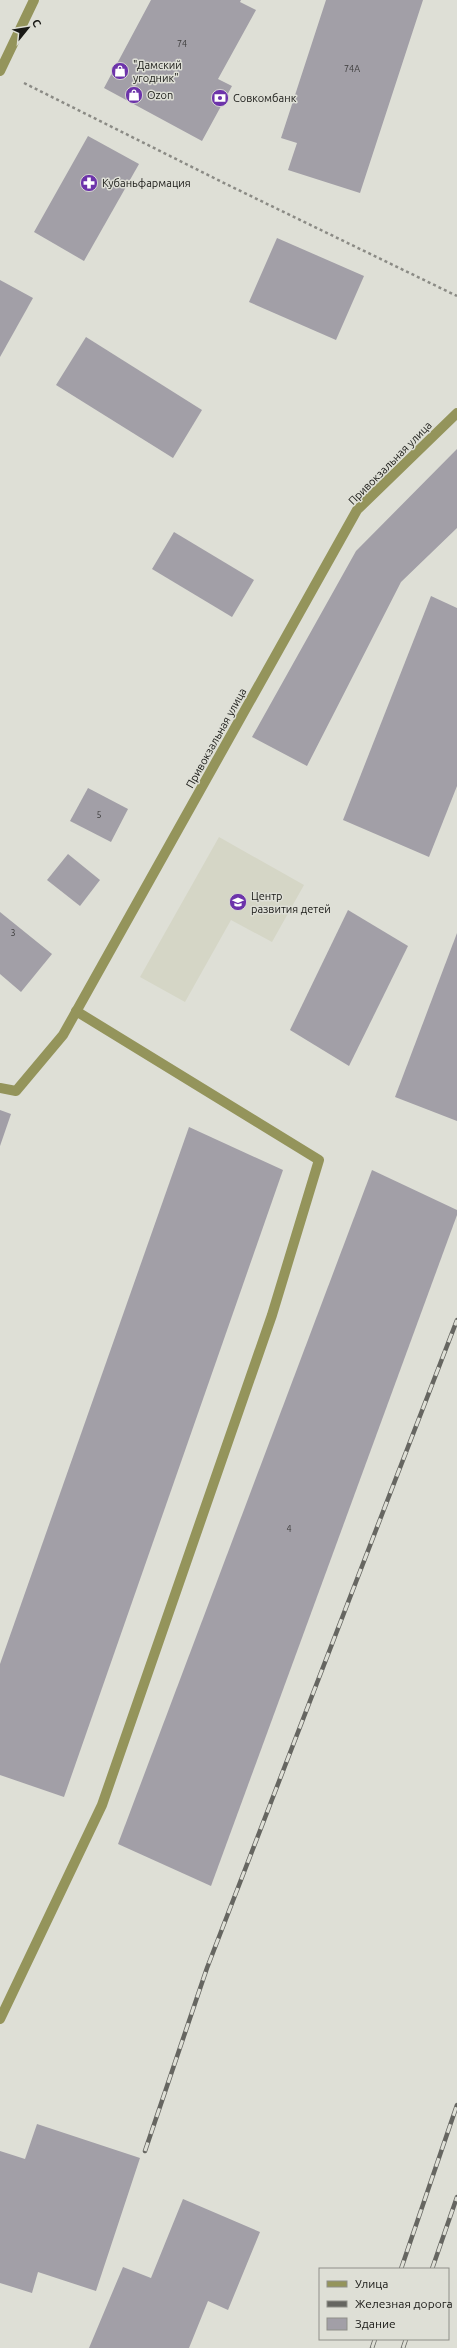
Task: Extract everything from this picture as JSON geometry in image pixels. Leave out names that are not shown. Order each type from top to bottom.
[{"type":"street","points":[[0,71],[34,0]]},
{"type":"street","name":"Привокзальная улица","points":[[0,1088],[16,1091],[63,1035],[357,510],[457,413]]},
{"type":"street","points":[[0,2019],[102,1805],[272,1315],[319,1160],[76,1011]]},
{"type":"path","points":[[24,82],[226,184],[457,296]]},
{"type":"shaded area","name":"Центр развития детей","points":[[219,837],[304,885],[272,942],[231,920],[185,1002],[140,977]]},
{"type":"building","points":[[151,0],[241,0],[240,2],[256,10],[218,79],[232,86],[202,141],[104,88]]},
{"type":"building","points":[[326,0],[423,0],[360,193],[288,170],[297,143],[281,138]]},
{"type":"building","points":[[88,136],[139,164],[84,261],[34,232]]},
{"type":"building","points":[[277,238],[364,276],[336,340],[249,302]]},
{"type":"building","points":[[0,280],[33,298],[0,357]]},
{"type":"building","points":[[86,337],[202,410],[173,458],[56,385]]},
{"type":"building","points":[[457,449],[457,528],[401,582],[307,766],[252,737],[356,551]]},
{"type":"building","points":[[174,532],[254,580],[232,617],[152,569]]},
{"type":"building","points":[[431,596],[457,608],[457,786],[429,857],[343,820]]},
{"type":"building","points":[[88,788],[128,809],[111,842],[70,821]]},
{"type":"building","points":[[68,854],[100,880],[80,906],[47,880]]},
{"type":"building","points":[[348,910],[408,946],[349,1066],[290,1030]]},
{"type":"building","points":[[0,912],[52,954],[21,992],[0,974]]},
{"type":"building","points":[[457,933],[457,1121],[395,1097]]},
{"type":"building","points":[[0,1110],[11,1114],[0,1146]]},
{"type":"building","points":[[189,1127],[283,1170],[64,1797],[0,1775],[0,1664]]},
{"type":"building","points":[[372,1170],[457,1210],[457,1215],[211,1886],[118,1844]]},
{"type":"building","points":[[37,2124],[140,2158],[96,2291],[38,2272],[32,2293],[0,2283],[0,2151],[25,2159]]},
{"type":"building","points":[[183,2199],[260,2232],[228,2310],[208,2301],[189,2348],[89,2348],[123,2267],[151,2278]]},
{"type":"railway","points":[[145,2151],[207,1968],[457,1320]]},
{"type":"railway","points":[[401,2268],[457,2105]]},
{"type":"railway","points":[[432,2268],[457,2197]]},
{"type":"railway","points":[[372,2348],[375,2340]]},
{"type":"railway","points":[[403,2348],[406,2340]]},
{"type":"place","name":"\"Дамский угодник\"","points":[[120,71]]},
{"type":"place","name":"Ozon","points":[[134,95]]},
{"type":"place","name":"Совкомбанк","points":[[220,98]]},
{"type":"place","name":"Кубаньфармация","points":[[89,183]]},
{"type":"place","name":"Центр развития детей","points":[[238,902]]}]
